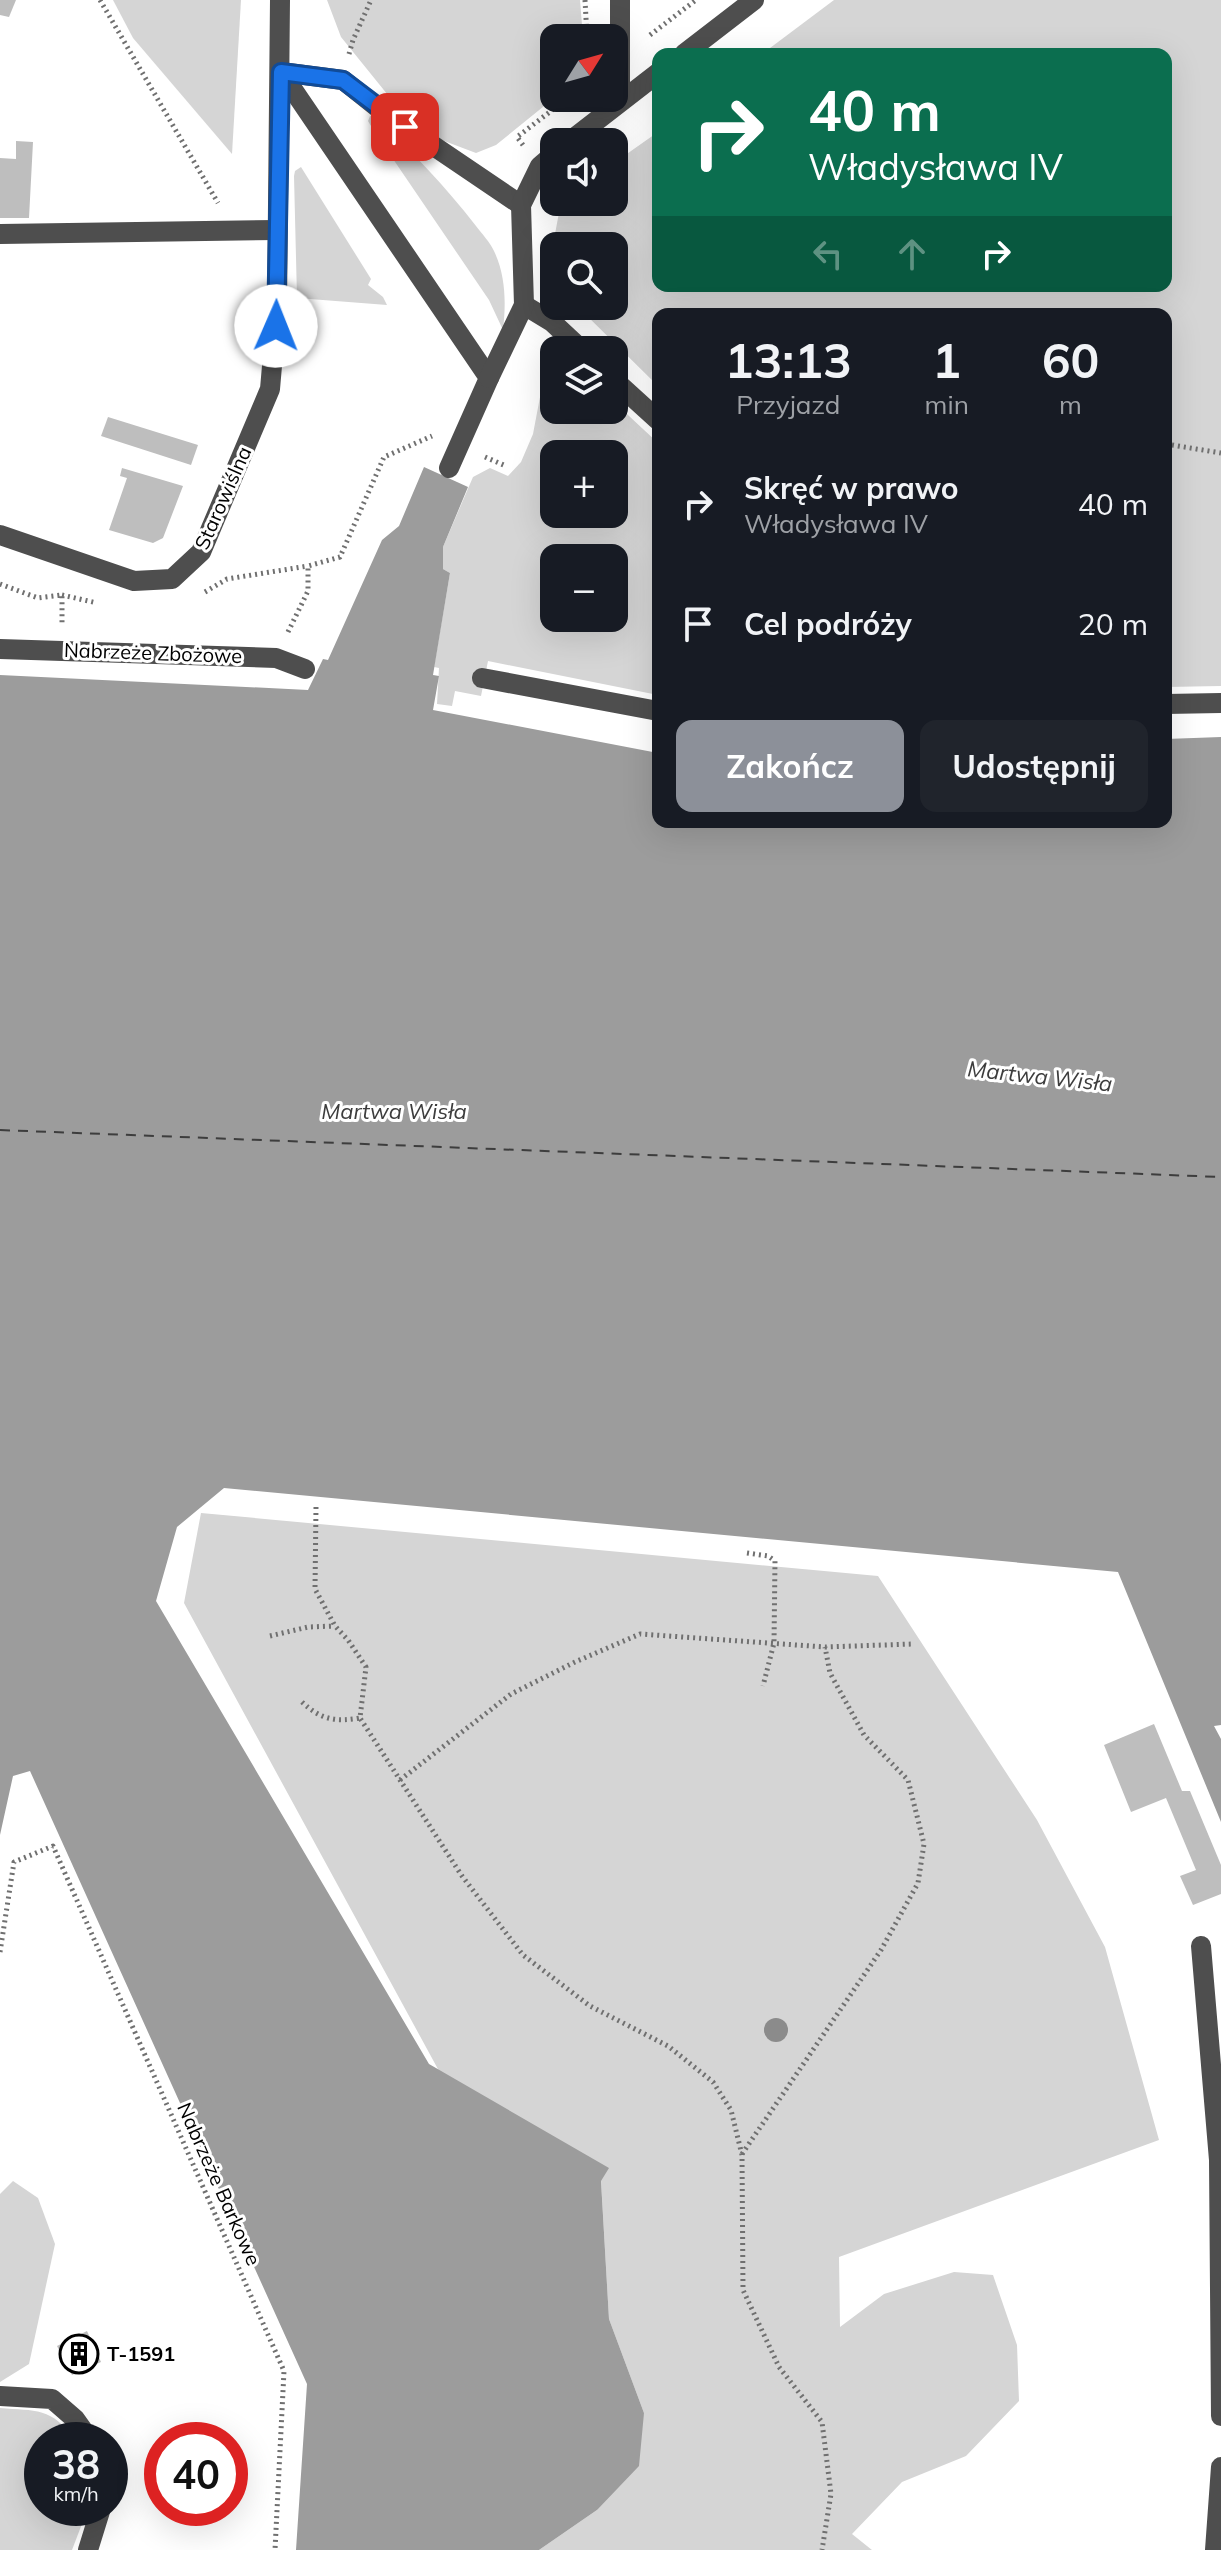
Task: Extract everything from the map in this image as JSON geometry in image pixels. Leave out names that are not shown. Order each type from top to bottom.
[{"type":"street","name":"Starowiślna","points":[[0,535],[134,581],[172,579],[201,552],[270,389],[277,317],[280,0]]},
{"type":"street","points":[[620,0],[620,24]]},
{"type":"street","points":[[692,48],[754,0]]},
{"type":"street","points":[[281,72],[343,80],[382,111],[521,205]]},
{"type":"street","points":[[281,72],[489,378]]},
{"type":"street","points":[[628,95],[652,77]]},
{"type":"street","points":[[586,128],[606,112]]},
{"type":"street","points":[[449,468],[524,305],[521,205],[540,166]]},
{"type":"street","points":[[0,234],[277,230]]},
{"type":"street","points":[[524,305],[552,322],[567,336]]},
{"type":"street","points":[[628,393],[652,415]]},
{"type":"street","name":"Nabrzeże Zbożowe","points":[[0,649],[276,658],[305,669]]},
{"type":"street","points":[[482,678],[652,710]]},
{"type":"street","points":[[1172,704],[1221,703]]},
{"type":"street","points":[[1201,1946],[1219,2160],[1221,2416]]},
{"type":"street","points":[[0,2396],[52,2399],[77,2422]]},
{"type":"street","points":[[1215,2550],[1221,2467]]},
{"type":"street","points":[[88,2550],[95,2526]]},
{"type":"path","points":[[100,0],[215,198]]},
{"type":"path","points":[[343,80],[353,40],[371,0]]},
{"type":"path","points":[[585,0],[586,24]]},
{"type":"path","points":[[628,52],[696,0]]},
{"type":"path","points":[[289,630],[308,591],[308,566],[340,557],[384,457],[434,435],[460,447]]},
{"type":"path","points":[[1172,445],[1221,453]]},
{"type":"path","points":[[0,584],[38,598],[62,595],[62,616]]},
{"type":"path","points":[[316,1507],[315,1589],[335,1626],[366,1667],[360,1718],[462,1876],[523,1955],[590,2006],[668,2046],[713,2082],[731,2110],[742,2155],[743,2290],[779,2367],[822,2422],[831,2494],[822,2550]]},
{"type":"path","points":[[747,1553],[768,1556],[775,1561],[774,1643],[763,1686]]},
{"type":"path","points":[[270,1636],[308,1627],[335,1626]]},
{"type":"path","points":[[400,1780],[511,1694],[640,1634],[825,1647],[913,1644]]},
{"type":"path","points":[[742,2155],[881,1950],[918,1883],[924,1844],[908,1780],[864,1735],[830,1673],[825,1647]]},
{"type":"path","points":[[302,1702],[315,1715],[337,1722],[360,1718]]},
{"type":"path","name":"Nabrzeże Barkowe","points":[[0,1952],[14,1862],[53,1846],[284,2371],[275,2550]]},
{"type":"shaded area","points":[[113,0],[241,0],[232,154],[133,38]]},
{"type":"shaded area","points":[[327,0],[580,0],[582,24],[540,24],[540,109],[496,145],[476,153],[439,139],[400,110],[341,37]]},
{"type":"shaded area","points":[[834,0],[1221,0],[1221,686],[1172,687],[1172,308],[652,308],[652,380],[628,356],[628,336],[607,336],[591,320],[628,320],[628,232],[555,232],[558,216],[628,216],[628,153],[652,136],[652,292],[1172,292],[1172,48],[770,48]]},
{"type":"shaded area","points":[[370,116],[376,117],[428,170],[490,244],[503,280],[503,330],[489,300],[374,131],[368,121]]},
{"type":"shaded area","points":[[301,167],[371,279],[368,285],[383,297],[387,305],[297,298],[294,176]]},
{"type":"shaded area","points":[[540,397],[540,424],[628,424],[628,415],[652,437],[652,694],[488,661],[481,696],[455,691],[452,706],[437,704],[439,668],[434,667],[450,573],[443,569],[443,547],[473,477],[490,468],[508,476],[521,462],[533,434]]},
{"type":"shaded area","points":[[201,1513],[878,1576],[1037,1820],[1105,1947],[1159,2140],[839,2257],[840,2327],[884,2294],[954,2272],[993,2275],[1017,2345],[1019,2401],[966,2456],[902,2482],[852,2534],[872,2550],[539,2550],[597,2510],[644,2413],[609,2319],[601,2180],[439,2071],[184,1603]]},
{"type":"shaded area","points":[[13,2181],[38,2198],[55,2244],[29,2364],[0,2382],[0,2194]]},
{"type":"shaded area","points":[[0,2408],[51,2416],[58,2422],[24,2422],[24,2526],[81,2526],[72,2550],[0,2550]]},
{"type":"water","name":"Martwa Wisła","points":[[424,467],[468,487],[443,547],[443,569],[450,573],[433,675],[439,676],[433,710],[652,752],[652,828],[1172,828],[1172,739],[1221,737],[1221,1725],[1214,1726],[1221,1739],[1221,1822],[1118,1572],[224,1488],[177,1527],[156,1601],[429,2064],[609,2168],[601,2181],[609,2319],[644,2413],[639,2466],[597,2510],[539,2550],[296,2550],[307,2384],[30,1771],[13,1776],[0,1835],[0,675],[308,690],[323,659],[328,660],[382,540],[399,526]]},
{"type":"building","points":[[0,0],[16,0],[9,17],[0,15]]},
{"type":"building","points":[[16,141],[33,142],[29,218],[0,218],[0,158],[16,159]]},
{"type":"building","points":[[108,417],[198,445],[191,465],[101,436]]},
{"type":"building","points":[[122,468],[183,486],[163,538],[153,543],[109,530],[127,478],[120,476]]},
{"type":"building","points":[[1154,1724],[1182,1791],[1190,1791],[1221,1865],[1221,1894],[1193,1905],[1180,1876],[1196,1870],[1166,1798],[1131,1812],[1104,1745]]},
{"type":"building","name":"T-1591","points":[[87,2331],[101,2362],[72,2375],[57,2346]]},
{"type":"ferry route","points":[[0,1130],[1221,1177]]},
{"type":"place","name":"T-1591","points":[[79,2354]]},
{"type":"route","points":[[276,326],[281,72],[343,80],[405,127]]}]
